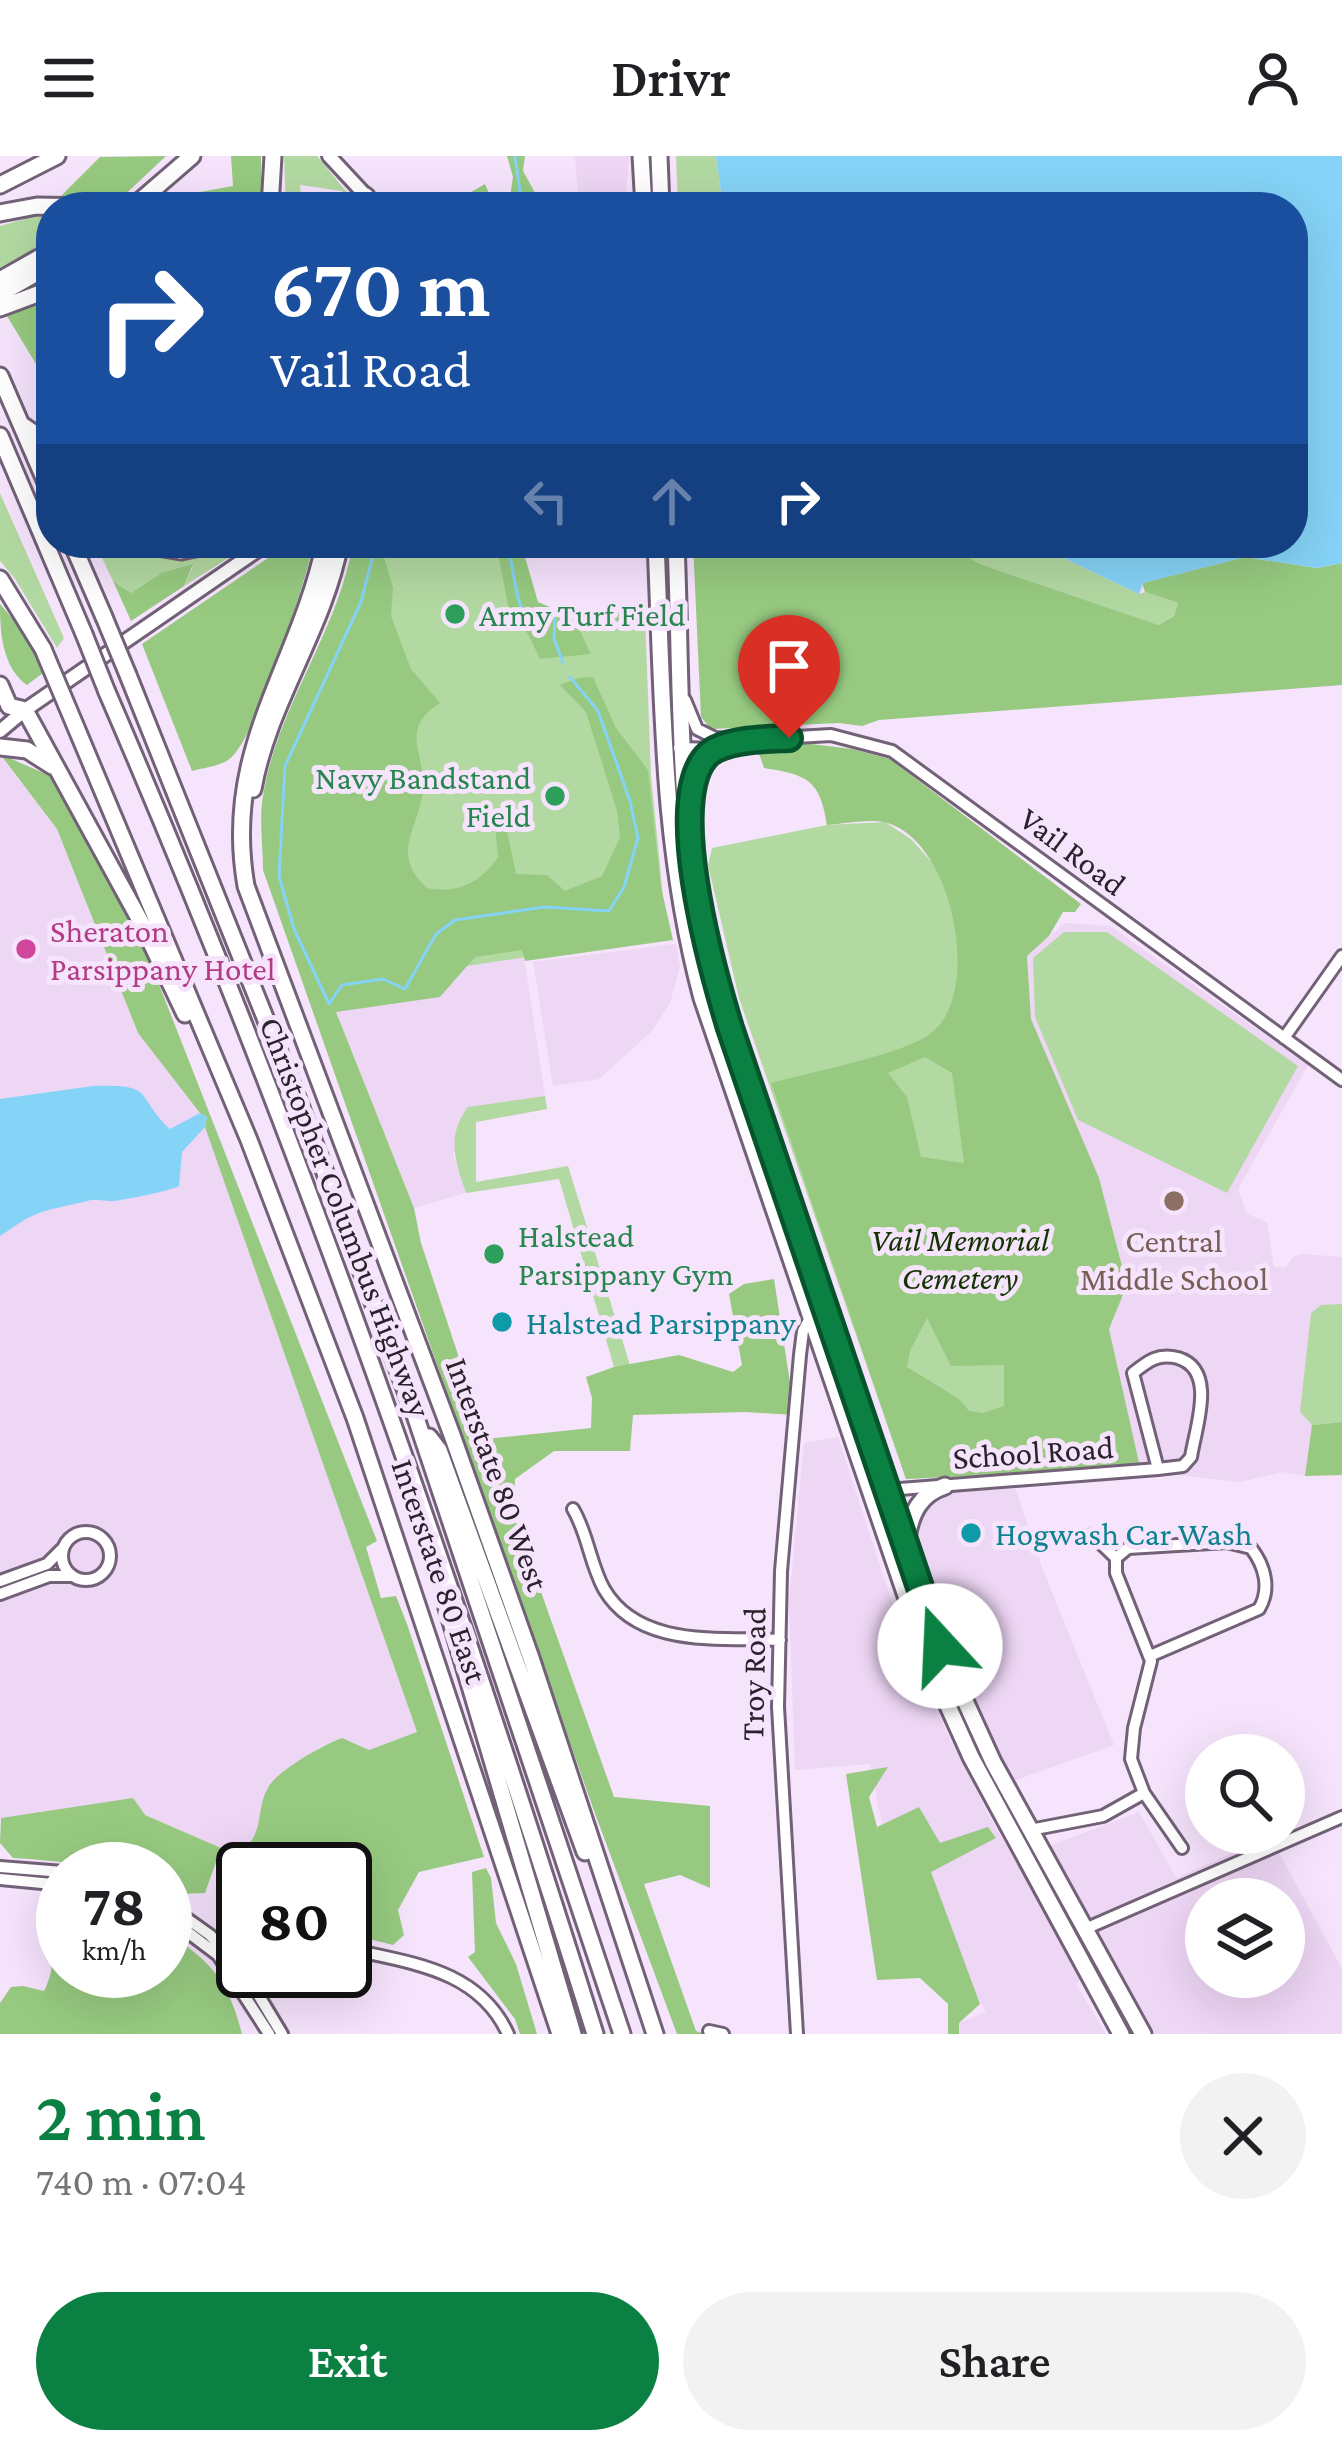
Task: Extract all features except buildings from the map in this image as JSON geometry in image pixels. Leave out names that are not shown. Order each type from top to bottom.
[{"type":"highway","points":[[0,185],[58,156]]},
{"type":"highway","points":[[151,192],[192,156]]},
{"type":"highway","points":[[270,192],[273,156]]},
{"type":"highway","points":[[659,156],[660,192]]},
{"type":"highway","points":[[635,192],[641,161]]},
{"type":"highway","points":[[641,161],[643,192]]},
{"type":"highway","points":[[0,213],[36,206]]},
{"type":"highway","points":[[0,280],[36,260]]},
{"type":"highway","points":[[0,294],[36,274]]},
{"type":"highway","points":[[0,308],[36,295]]},
{"type":"highway","points":[[0,376],[36,460]]},
{"type":"highway","points":[[20,423],[36,435]]},
{"type":"highway","name":"Christopher Columbus Highway","points":[[0,436],[36,522]]},
{"type":"highway","name":"Christopher Columbus Highway","points":[[51,558],[145,780],[316,1218],[450,1588],[596,2034]]},
{"type":"highway","name":"Christopher Columbus Highway","points":[[78,558],[292,1085],[416,1418],[622,2034]]},
{"type":"highway","name":"Interstate 80 West","points":[[328,558],[322,605],[256,773],[250,820],[265,941],[452,1435],[655,2034]]},
{"type":"highway","points":[[657,558],[675,880],[690,953],[905,1600],[950,1713],[1120,2034]]},
{"type":"highway","points":[[669,558],[681,654]]},
{"type":"highway","points":[[677,558],[690,842],[712,968],[887,1490],[968,1711],[1143,2034]]},
{"type":"highway","points":[[0,579],[43,649],[218,1066]]},
{"type":"highway","points":[[0,686],[9,706],[25,710],[142,924],[199,1044],[218,1066]]},
{"type":"highway","points":[[0,747],[32,752],[64,778]]},
{"type":"highway","points":[[690,842],[697,774],[717,748]]},
{"type":"highway","name":"Interstate 80 East","points":[[218,1066],[356,1418],[560,2034]]},
{"type":"highway","points":[[837,1390],[870,1468],[880,1487],[887,1490]]},
{"type":"highway","points":[[416,1418],[439,1450],[655,2034]]},
{"type":"highway","points":[[907,1547],[914,1511],[925,1495],[945,1486]]},
{"type":"highway","points":[[450,1588],[447,1609],[573,2034]]},
{"type":"main road","points":[[334,158],[361,192]]},
{"type":"main road","points":[[0,731],[246,558]]},
{"type":"main road","points":[[0,717],[25,710]]},
{"type":"street","name":"Vail Road","points":[[682,692],[698,729],[715,738],[831,736],[892,751],[1342,1081]]},
{"type":"street","name":"Vail Road","points":[[664,746],[717,748],[748,740]]},
{"type":"street","points":[[1284,1039],[1342,956]]},
{"type":"street","name":"Troy Road","points":[[796,2034],[779,1763],[780,1640],[800,1355],[803,1330],[811,1316]]},
{"type":"street","name":"School Road","points":[[887,1490],[1158,1469],[1183,1466],[1191,1457],[1201,1384],[1187,1362],[1159,1356],[1133,1373],[1158,1469]]},
{"type":"street","points":[[573,1509],[603,1588],[635,1621],[672,1634],[780,1640]]},
{"type":"street","points":[[0,1581],[47,1564],[73,1535],[88,1532],[102,1538],[110,1551],[108,1566],[97,1577],[49,1576],[0,1594]]},
{"type":"street","points":[[1092,1535],[1116,1558],[1116,1573],[1150,1656],[1150,1675],[1131,1747],[1144,1793],[1182,1848]]},
{"type":"street","points":[[1116,1558],[1128,1548],[1227,1542],[1246,1545],[1261,1563],[1266,1591],[1259,1609],[1150,1656]]},
{"type":"street","points":[[62,1547],[62,1564],[73,1577]]},
{"type":"street","points":[[1030,1830],[1103,1816],[1144,1793]]},
{"type":"street","points":[[1084,1929],[1342,1817]]},
{"type":"street","points":[[0,1868],[36,1870]]},
{"type":"street","points":[[0,1879],[36,1882]]},
{"type":"street","points":[[192,1920],[216,1946]]},
{"type":"street","points":[[372,1955],[449,1975],[484,1997],[508,2034]]},
{"type":"street","points":[[253,1998],[269,2034]]},
{"type":"street","points":[[259,1998],[282,2034]]},
{"type":"street","points":[[709,2031],[723,2034]]},
{"type":"shaded area","points":[[575,156],[629,156],[626,192],[578,192]]},
{"type":"shaded area","points":[[0,755],[57,829],[138,1033],[207,1117],[205,1127],[417,1733],[369,1750],[342,1738],[324,1744],[270,1784],[254,1842],[216,1842],[216,1846],[144,1815],[0,1819]]},
{"type":"shaded area","name":"Central Middle School","points":[[1065,923],[1110,926],[1308,1065],[1238,1189],[1247,1214],[1267,1222],[1274,1267],[1286,1267],[1302,1254],[1342,1257],[1342,1422],[1312,1425],[1305,1476],[1283,1472],[1240,1482],[1145,1476],[1140,1467],[1109,1329],[1127,1285],[1099,1178],[1031,1019],[1027,956]]},
{"type":"shaded area","points":[[676,944],[680,967],[670,1003],[651,1032],[599,1079],[553,1086],[533,962]]},
{"type":"shaded area","points":[[523,950],[545,1096],[468,1108],[453,1155],[466,1193],[414,1208],[335,1011],[440,997],[475,957]]},
{"type":"shaded area","points":[[838,1437],[898,1621],[950,1739],[1082,1977],[1076,1984],[1106,2034],[959,2034],[959,2023],[986,2012],[885,1839],[870,1764],[795,1770],[789,1602],[804,1443]]},
{"type":"shaded area","points":[[1015,1487],[1114,1745],[1013,1781],[953,1653],[913,1535],[917,1513],[940,1492]]},
{"type":"shaded area","points":[[1139,1812],[1176,1878],[1230,1854],[1280,1854],[1293,1878],[1185,1878],[1185,1998],[1305,1998],[1305,1901],[1342,1969],[1342,2034],[1154,2034],[1049,1846]]},
{"type":"green space","points":[[166,156],[128,192],[65,192],[100,157]]},
{"type":"green space","points":[[231,156],[261,156],[261,192],[200,192],[233,186]]},
{"type":"green space","points":[[284,156],[317,156],[347,192],[300,185],[301,192],[285,192]]},
{"type":"green space","points":[[507,156],[525,156],[523,171],[535,192],[511,192],[513,177]]},
{"type":"green space","points":[[676,156],[716,156],[721,192],[677,192]]},
{"type":"green space","points":[[36,217],[36,250],[0,271],[0,226]]},
{"type":"green space","points":[[36,305],[36,364],[7,316]]},
{"type":"green space","points":[[0,493],[64,638],[57,648],[0,561]]},
{"type":"green space","points":[[102,558],[228,558],[184,586],[193,566],[161,573],[131,593],[113,581]]},
{"type":"green space","points":[[268,558],[310,558],[266,693],[240,747],[228,760],[192,771],[142,644]]},
{"type":"green space","points":[[349,558],[384,558],[393,588],[391,616],[411,669],[440,703],[427,713],[417,733],[423,790],[408,852],[410,864],[427,888],[458,888],[484,874],[498,857],[494,817],[504,816],[516,874],[547,875],[565,891],[602,876],[620,837],[617,811],[586,712],[560,685],[593,677],[616,728],[648,770],[661,887],[673,940],[525,961],[522,950],[475,957],[440,997],[336,1012],[414,1208],[421,1243],[486,1439],[591,1428],[592,1398],[586,1377],[614,1367],[679,1355],[733,1372],[742,1365],[729,1294],[744,1284],[774,1279],[795,1415],[633,1415],[630,1451],[554,1451],[515,1479],[514,1516],[614,1797],[710,1806],[710,1888],[680,1875],[644,1884],[696,2031],[706,2034],[677,2034],[263,870],[262,805],[270,763]]},
{"type":"green space","points":[[385,558],[520,558],[543,615],[645,616],[651,776],[667,936],[327,987],[374,609]]},
{"type":"green space","points":[[499,558],[525,558],[538,602],[562,612],[638,609],[638,624],[616,621],[580,631],[591,654],[540,659],[528,634],[510,615]]},
{"type":"green space","points":[[694,558],[970,558],[1159,625],[1174,616],[1178,603],[1145,592],[1142,583],[1241,558],[1317,568],[1342,563],[1342,685],[879,720],[862,726],[711,729],[701,717]]},
{"type":"green space","points":[[970,558],[1063,558],[1139,594],[1178,603],[1174,616],[1159,625]]},
{"type":"green space","points":[[193,564],[184,586],[131,621],[113,581],[131,593],[161,573]]},
{"type":"green space","points":[[0,604],[22,630],[43,673],[27,685],[7,659]]},
{"type":"green space","name":"Vail Memorial Cemetery","points":[[787,741],[890,759],[1081,904],[1075,912],[1063,912],[1049,936],[1027,956],[1031,1019],[1099,1178],[1127,1285],[1109,1329],[1140,1467],[906,1479],[771,1083],[878,1056],[930,1034],[947,1014],[956,986],[953,918],[943,884],[927,855],[907,833],[877,821],[827,825],[816,789],[801,777],[764,768],[758,751]],"holes":[[[925,1057],[952,1073],[964,1163],[921,1157],[907,1097],[888,1073]],[[927,1318],[951,1366],[1004,1365],[1004,1406],[983,1413],[969,1411],[959,1399],[907,1367]]]},
{"type":"green space","points":[[0,754],[53,777],[140,936],[377,1541],[366,1547],[381,1598],[396,1596],[484,1857],[419,1872],[398,1910],[404,1935],[393,1945],[372,1940],[372,1842],[250,1842],[269,1786],[302,1758],[342,1738],[369,1750],[417,1732],[205,1127],[207,1117],[138,1033],[57,829]]},
{"type":"green space","name":"Vail Memorial Cemetery","points":[[885,822],[911,839],[938,869],[1140,1467],[906,1479],[739,998],[708,865],[712,848],[827,825]]},
{"type":"green space","points":[[1064,932],[1107,932],[1298,1066],[1227,1193],[1078,1120],[1035,1017],[1033,958]]},
{"type":"green space","points":[[545,1096],[547,1109],[476,1122],[476,1182],[568,1166],[630,1365],[614,1367],[559,1179],[466,1193],[462,1181],[455,1139],[468,1107]]},
{"type":"green space","points":[[1342,1304],[1342,1422],[1312,1425],[1300,1412],[1311,1313],[1321,1305]]},
{"type":"green space","points":[[1342,1422],[1342,1475],[1305,1476],[1312,1425]]},
{"type":"green space","points":[[888,1767],[869,1797],[877,1827],[919,1807],[940,1843],[988,1827],[996,1838],[931,1872],[980,2004],[959,2023],[959,2034],[948,2034],[948,2004],[920,1978],[877,1980],[846,1774]]},
{"type":"green space","points":[[133,1798],[145,1815],[216,1846],[216,1862],[205,1893],[192,1894],[192,1842],[36,1842],[36,1860],[13,1858],[0,1843],[1,1818]]},
{"type":"green space","points":[[486,1868],[496,1923],[516,1964],[537,2034],[520,2034],[515,2019],[468,1957],[475,1952],[472,1872]]},
{"type":"green space","points":[[192,1950],[216,1974],[216,1998],[230,1998],[242,2034],[0,2034],[0,2003],[11,1987],[36,1989],[36,1998],[192,1998]]},
{"type":"water","points":[[716,156],[1342,156],[1342,563],[1317,568],[1252,558],[1308,558],[1308,192],[721,192]]},
{"type":"water","points":[[1063,558],[1241,558],[1143,583],[1139,594]]},
{"type":"water","points":[[93,1086],[136,1090],[170,1129],[200,1113],[207,1117],[205,1127],[182,1152],[179,1186],[52,1209],[0,1236],[0,1099]]},
{"type":"waterway","points":[[515,156],[520,192]]},
{"type":"waterway","points":[[372,558],[361,602],[285,766],[279,876],[294,929],[329,1004],[342,985],[383,979],[405,989],[436,934],[455,920],[544,907],[609,911],[624,887],[638,838],[598,711],[570,677]]},
{"type":"waterway","points":[[510,558],[521,606],[539,617],[549,614],[555,619],[554,638],[563,663]]},
{"type":"place","name":"Army Turf Field","points":[[455,614]]},
{"type":"place","name":"Navy Bandstand Field","points":[[555,796]]},
{"type":"place","name":"Sheraton Parsippany Hotel","points":[[26,949]]},
{"type":"place","name":"Central Middle School","points":[[1174,1201]]},
{"type":"place","name":"Halstead Parsippany Gym","points":[[494,1254]]},
{"type":"place","name":"Halstead Parsippany","points":[[502,1322]]},
{"type":"place","name":"Hogwash Car Wash","points":[[971,1533]]},
{"type":"route","points":[[789,738],[748,740],[717,748],[699,768],[690,842],[698,901],[730,1028],[940,1646]]}]
